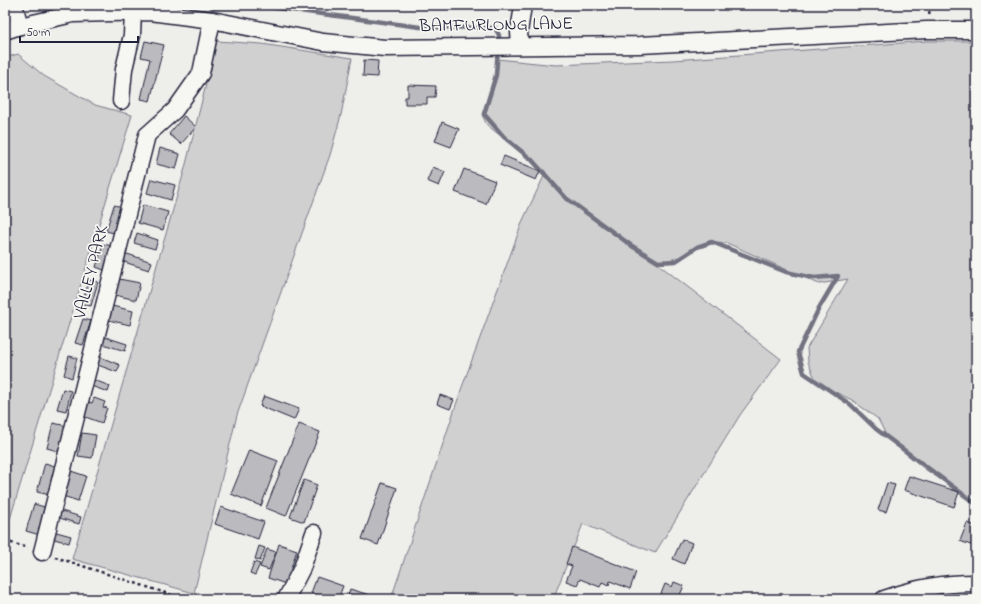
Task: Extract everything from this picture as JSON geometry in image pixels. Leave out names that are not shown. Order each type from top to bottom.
[{"type":"street","points":[[14,5],[20,26]]},
{"type":"street","points":[[520,45],[519,32],[523,5]]},
{"type":"street","points":[[121,101],[124,69],[132,35],[133,12]]},
{"type":"street","name":"BAMFURLONG LANE","points":[[5,31],[20,26],[73,14],[133,12],[150,12],[212,20],[323,42],[385,48],[640,44],[927,30],[976,30]]},
{"type":"street","name":"VALLEY PARK","points":[[42,552],[147,134],[175,110],[201,73],[212,20]]},
{"type":"street","points":[[286,599],[302,568],[314,533]]},
{"type":"street","points":[[884,599],[903,592],[946,583],[976,583]]},
{"type":"path","points":[[5,542],[42,552],[184,599]]},
{"type":"shaded area","points":[[217,41],[262,44],[352,58],[341,115],[330,155],[237,415],[194,593],[72,559],[185,168]]},
{"type":"shaded area","points":[[927,41],[976,41],[976,502],[926,470],[888,439],[878,419],[852,400],[817,383],[808,362],[807,348],[848,279],[819,284],[727,243],[708,241],[690,253],[658,264],[781,359],[740,415],[655,553],[583,524],[553,599],[391,599],[461,390],[523,220],[546,172],[487,125],[482,115],[496,75],[497,59],[556,65],[673,60]]},
{"type":"shaded area","points":[[18,54],[44,76],[95,105],[132,115],[10,519],[5,517],[5,58]]},
{"type":"shaded area","points":[[976,585],[976,599],[938,599]]},
{"type":"building","points":[[145,41],[164,45],[150,101],[141,99],[150,59],[141,57]]},
{"type":"building","points":[[364,60],[378,61],[377,77],[363,76]]},
{"type":"building","points":[[408,85],[436,86],[435,97],[427,97],[427,104],[405,104],[405,97],[408,97]]},
{"type":"building","points":[[184,116],[196,127],[181,144],[169,134]]},
{"type":"building","points":[[442,122],[459,129],[451,147],[435,141]]},
{"type":"building","points":[[160,148],[180,154],[176,169],[156,164]]},
{"type":"building","points":[[504,156],[540,171],[536,180],[500,165]]},
{"type":"building","points":[[433,167],[445,172],[439,186],[427,181]]},
{"type":"building","points":[[464,169],[495,181],[486,204],[455,192]]},
{"type":"building","points":[[151,179],[175,185],[171,200],[147,193]]},
{"type":"building","points":[[114,205],[123,207],[114,233],[106,231]]},
{"type":"building","points":[[143,205],[168,212],[163,230],[138,223]]},
{"type":"building","points":[[137,233],[158,240],[155,249],[134,243]]},
{"type":"building","points":[[103,244],[112,246],[104,270],[96,267]]},
{"type":"building","points":[[124,253],[152,262],[149,270],[121,261]]},
{"type":"building","points":[[119,279],[140,283],[136,300],[115,295]]},
{"type":"building","points":[[89,280],[98,282],[91,306],[82,304]]},
{"type":"building","points":[[108,305],[133,311],[130,325],[104,319]]},
{"type":"building","points":[[83,319],[91,321],[83,345],[75,343]]},
{"type":"building","points":[[102,336],[127,344],[125,351],[100,343]]},
{"type":"building","points":[[69,356],[77,358],[72,378],[64,375]]},
{"type":"building","points":[[98,356],[120,365],[117,372],[95,364]]},
{"type":"building","points":[[91,379],[110,386],[108,392],[88,385]]},
{"type":"building","points":[[63,389],[71,391],[66,411],[57,409]]},
{"type":"building","points":[[440,395],[454,400],[450,409],[437,404]]},
{"type":"building","points":[[264,396],[299,409],[294,420],[260,406]]},
{"type":"building","points":[[94,398],[105,402],[103,407],[107,408],[102,423],[80,415],[85,401],[92,403]]},
{"type":"building","points":[[53,423],[67,426],[61,452],[47,448]]},
{"type":"building","points":[[299,424],[320,432],[286,516],[266,508]]},
{"type":"building","points":[[82,433],[96,435],[92,458],[78,456]]},
{"type":"building","points":[[249,450],[278,461],[261,506],[231,494]]},
{"type":"building","points":[[45,463],[58,467],[50,495],[37,492]]},
{"type":"building","points":[[71,471],[86,476],[78,501],[63,496]]},
{"type":"building","points":[[909,476],[959,492],[954,507],[904,490]]},
{"type":"building","points":[[304,480],[317,485],[304,522],[290,517]]},
{"type":"building","points":[[382,483],[397,488],[378,545],[362,539]]},
{"type":"building","points":[[887,483],[895,485],[886,512],[878,510]]},
{"type":"building","points":[[34,504],[48,508],[40,535],[26,531]]},
{"type":"building","points":[[221,507],[264,522],[258,539],[215,524]]},
{"type":"building","points":[[55,509],[81,517],[79,524],[53,516]]},
{"type":"building","points":[[967,523],[976,526],[976,547],[960,541]]},
{"type":"building","points":[[49,530],[71,536],[69,543],[47,537]]},
{"type":"building","points":[[682,539],[692,543],[684,564],[673,559]]},
{"type":"building","points":[[279,544],[297,550],[286,584],[268,578]]},
{"type":"building","points":[[259,546],[265,548],[260,561],[255,559]]},
{"type":"building","points":[[572,547],[636,572],[630,589],[610,581],[609,585],[602,582],[600,587],[580,579],[577,585],[566,581],[572,566],[566,564]]},
{"type":"building","points":[[267,549],[276,552],[269,570],[260,567]]},
{"type":"building","points":[[254,562],[260,564],[255,575],[250,573]]},
{"type":"building","points":[[317,577],[343,586],[338,599],[322,599],[323,597],[311,593]]},
{"type":"building","points":[[674,582],[684,586],[678,599],[659,599],[665,584],[672,587]]},
{"type":"building","points":[[350,589],[376,597],[376,599],[347,599]]},
{"type":"waterway","points":[[211,7],[254,5],[420,27],[495,28],[499,35],[496,75],[484,114],[504,137],[532,160],[566,198],[632,246],[658,262],[676,261],[697,247],[712,242],[786,272],[814,278],[838,276],[819,308],[798,352],[804,373],[850,404],[876,429],[976,504]]}]
